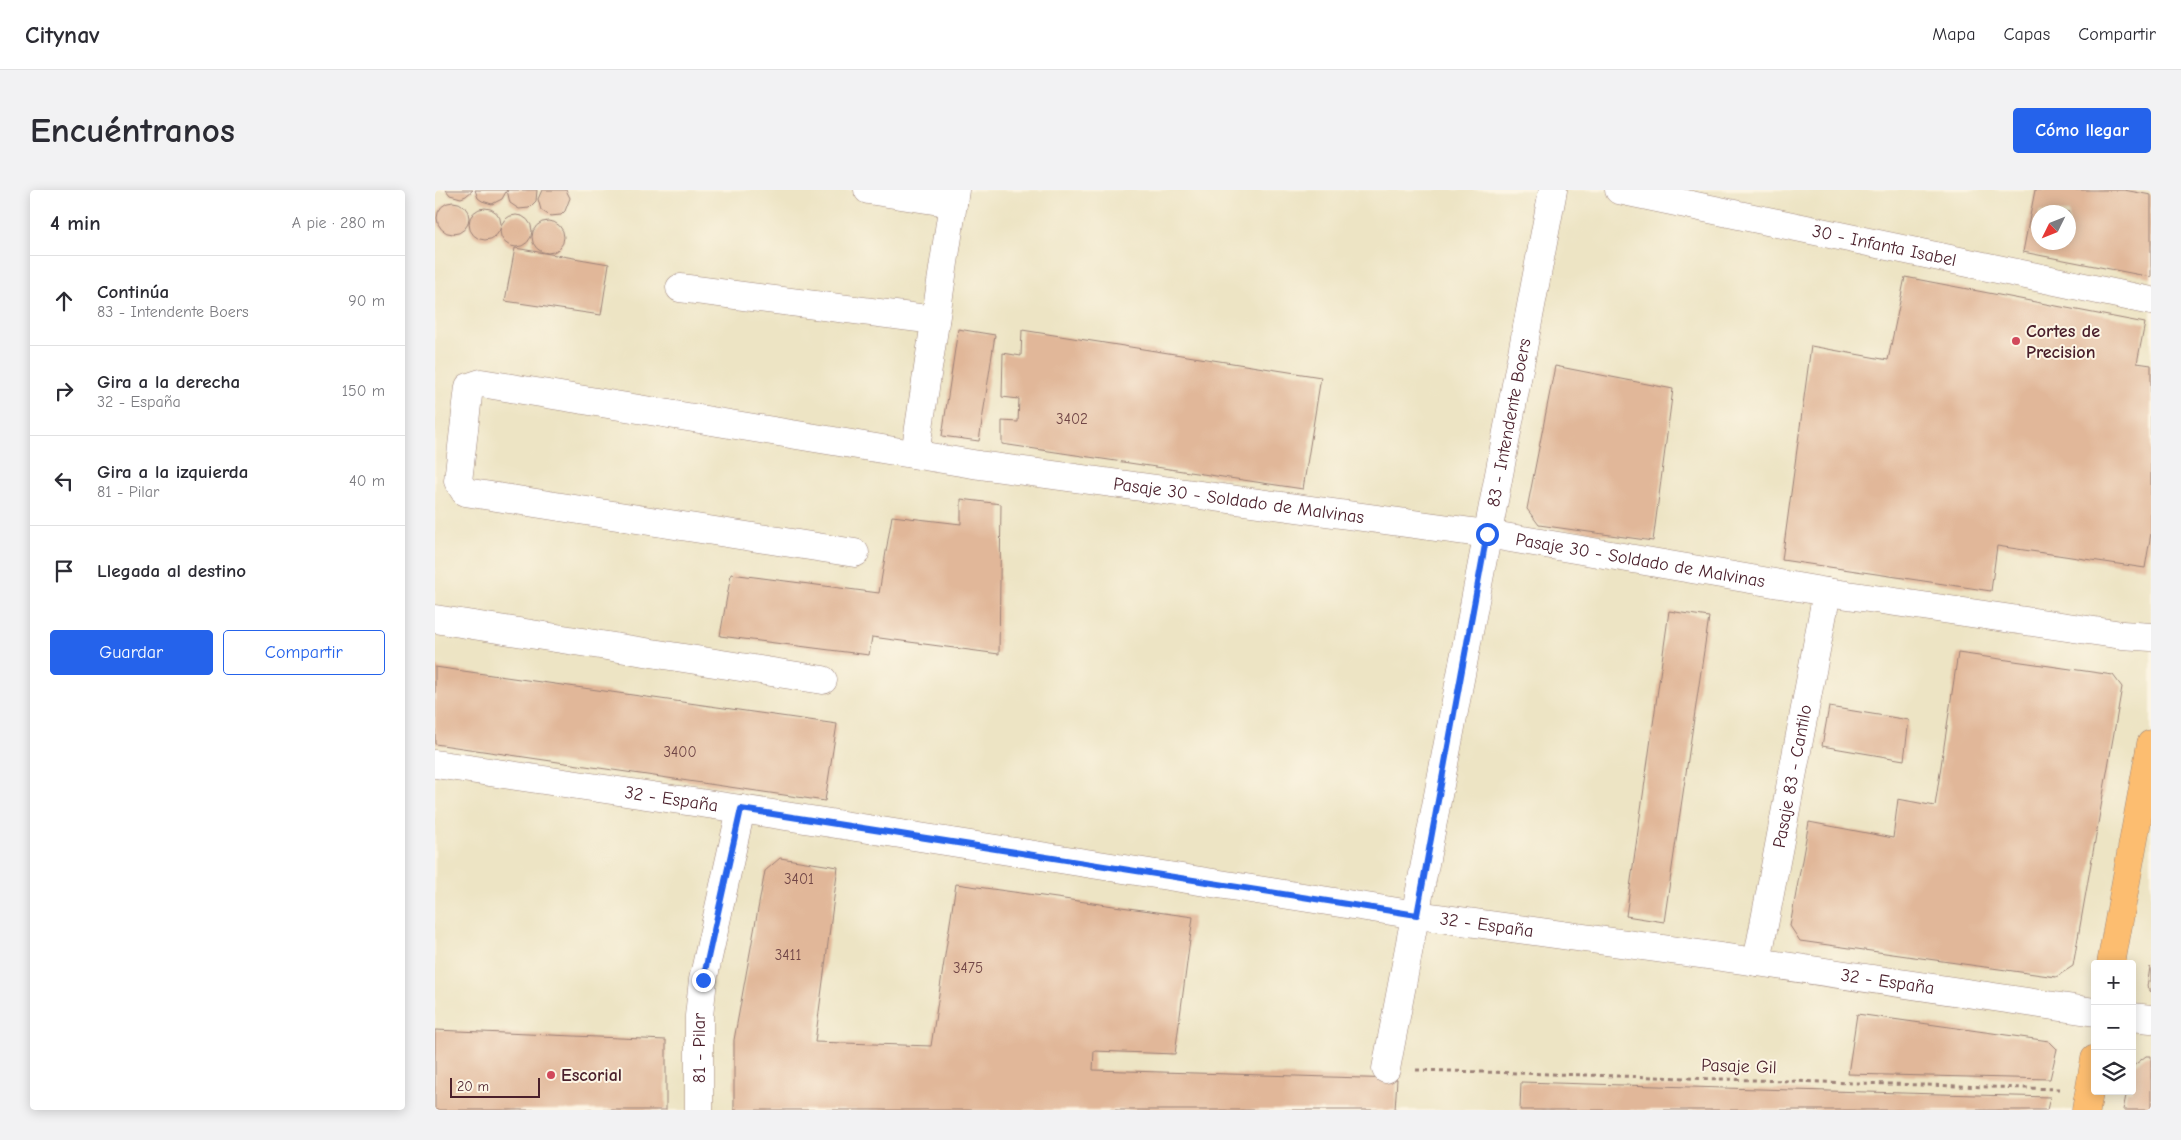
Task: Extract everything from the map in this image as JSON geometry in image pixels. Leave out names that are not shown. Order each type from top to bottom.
[{"type":"main road","points":[[2112,960],[2151,744]]},
{"type":"main road","points":[[2088,1100],[2091,1082]]},
{"type":"street","points":[[868,190],[954,197],[915,454]]},
{"type":"street","name":"83 - Intendente Boers","points":[[1387,1069],[1553,190]]},
{"type":"street","name":"30 - Infanta Isabel","points":[[1619,190],[2151,301]]},
{"type":"street","points":[[680,288],[935,320]]},
{"type":"street","name":"Pasaje 30 - Soldado de Malvinas","points":[[855,553],[465,492],[458,481],[469,387],[481,383],[979,465],[1487,534],[1827,592],[2122,635],[2151,637]]},
{"type":"street","name":"Pasaje 83 - Cantilo","points":[[1757,962],[1827,592]]},
{"type":"street","points":[[435,618],[823,680]]},
{"type":"street","name":"32 - España","points":[[435,764],[741,809],[1417,915],[1757,962],[2091,1011]]},
{"type":"street","name":"81 - Pilar","points":[[699,1110],[699,1016],[703,980],[741,809]]},
{"type":"street","points":[[2136,1017],[2151,1019]]},
{"type":"path","name":"Pasaje Gil","points":[[1387,1069],[2088,1100]]},
{"type":"building","points":[[446,190],[473,190],[461,198],[450,195]]},
{"type":"building","points":[[475,190],[507,190],[502,199],[492,204],[478,198]]},
{"type":"building","points":[[507,190],[537,190],[536,201],[529,208],[519,209],[510,203]]},
{"type":"building","points":[[542,190],[566,190],[570,198],[565,211],[561,215],[550,216],[541,210],[538,199]]},
{"type":"building","points":[[2035,190],[2124,190],[2151,195],[2151,277],[2023,252],[2031,211],[2031,250],[2076,250],[2076,205],[2032,205]]},
{"type":"building","points":[[453,202],[464,207],[469,218],[464,229],[453,234],[442,229],[437,218],[442,207]]},
{"type":"building","points":[[485,208],[496,213],[501,224],[496,235],[485,240],[474,235],[469,224],[474,213]]},
{"type":"building","points":[[516,215],[527,220],[532,231],[527,242],[516,247],[505,242],[500,231],[505,220]]},
{"type":"building","points":[[548,221],[559,226],[564,237],[559,248],[548,253],[537,248],[532,237],[537,226]]},
{"type":"building","points":[[515,248],[609,264],[601,315],[505,301]]},
{"type":"building","points":[[1905,277],[2145,323],[2137,363],[2151,365],[2151,533],[2145,568],[1997,546],[1991,591],[1782,560],[1811,346],[1888,360]]},
{"type":"building","points":[[958,329],[995,335],[979,441],[942,436]]},
{"type":"building","points":[[1022,330],[1321,377],[1303,489],[1002,444],[1002,421],[1018,422],[1019,399],[1002,397],[1003,353],[1021,356]]},
{"type":"building","points":[[1555,366],[1673,389],[1653,541],[1539,525],[1527,509]]},
{"type":"building","points":[[961,499],[1001,504],[999,654],[872,637],[869,655],[720,636],[731,574],[879,593],[892,516],[961,524]]},
{"type":"building","points":[[1669,611],[1709,617],[1664,922],[1626,916]]},
{"type":"building","points":[[1958,653],[2113,675],[2122,687],[2073,966],[2056,977],[1800,941],[1790,926],[1809,822],[1893,838],[1898,799],[1935,806]]},
{"type":"building","points":[[435,667],[837,724],[825,801],[435,744]]},
{"type":"building","points":[[1829,707],[1909,720],[1904,760],[1822,746]]},
{"type":"building","points":[[780,858],[838,867],[815,1042],[931,1046],[956,884],[1193,917],[1175,1054],[1094,1051],[1093,1070],[1397,1079],[1395,1110],[734,1110],[734,1040],[765,871]]},
{"type":"building","points":[[2151,968],[2151,992],[2147,987]]},
{"type":"building","points":[[1857,1014],[2049,1041],[2057,1049],[2050,1079],[1848,1074]]},
{"type":"building","name":"Escorial","points":[[435,1030],[666,1040],[666,1110],[435,1110]]},
{"type":"building","points":[[2146,1056],[2151,1056],[2151,1110],[2123,1110],[2126,1095],[2136,1095],[2136,1064]]},
{"type":"building","points":[[1521,1082],[2050,1097],[2047,1110],[1520,1110]]},
{"type":"place","name":"Cortes de Precision","points":[[2016,341]]},
{"type":"place","name":"Escorial","points":[[551,1075]]},
{"type":"route","points":[[703,980],[741,809],[1417,915],[1487,534]]}]
